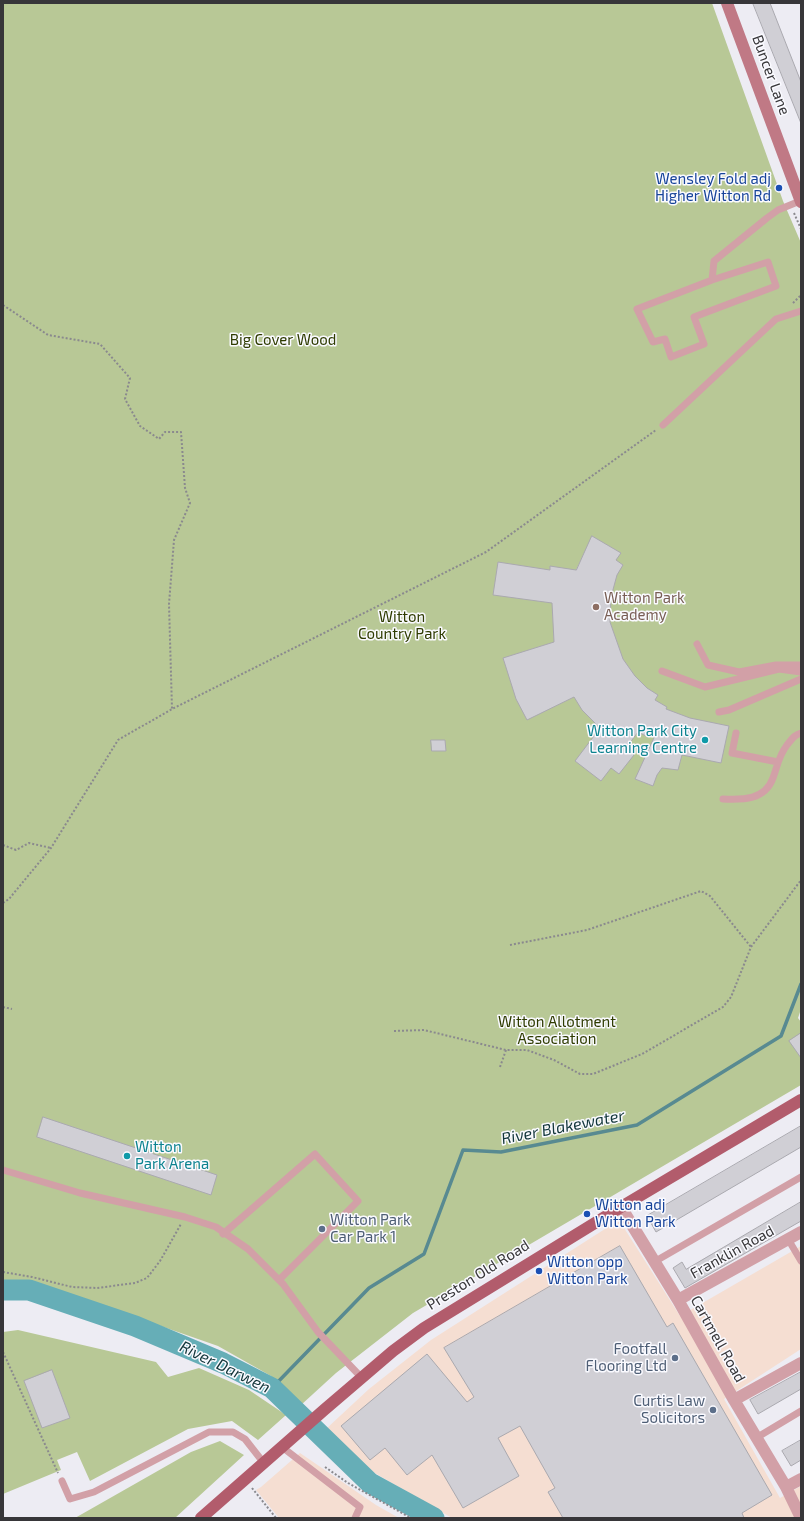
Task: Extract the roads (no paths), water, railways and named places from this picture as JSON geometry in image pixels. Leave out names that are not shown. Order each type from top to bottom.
[{"type":"main road","name":"Buncer Lane","points":[[727,3],[801,201]]},
{"type":"main road","name":"Preston Old Road","points":[[201,1518],[361,1377],[424,1328],[621,1207],[800,1103]]},
{"type":"street","name":"Cartmell Road","points":[[621,1207],[678,1300],[734,1400],[786,1487],[801,1518]]},
{"type":"street","name":"Franklin Road","points":[[678,1300],[801,1232]]},
{"type":"street","points":[[734,1400],[801,1363]]},
{"type":"street","points":[[786,1487],[801,1479]]},
{"type":"lane","points":[[712,280],[714,261],[778,210],[801,201]]},
{"type":"lane","points":[[768,262],[776,286],[694,317],[704,344],[671,357],[665,339],[652,342],[637,309],[712,280],[768,262]]},
{"type":"lane","points":[[663,425],[776,319],[801,311]]},
{"type":"lane","points":[[697,644],[708,665],[739,672],[776,665],[801,665]]},
{"type":"lane","points":[[662,671],[706,687],[779,669],[801,672]]},
{"type":"lane","points":[[719,712],[728,710],[801,678]]},
{"type":"lane","points":[[736,733],[732,754],[778,762]]},
{"type":"lane","points":[[723,799],[745,800],[763,794],[772,780],[780,754],[796,734],[801,733]]},
{"type":"lane","points":[[224,1234],[315,1154],[358,1201],[278,1280]]},
{"type":"lane","points":[[3,1170],[80,1193],[185,1217],[216,1227],[224,1234],[248,1249],[278,1280],[318,1332],[339,1352],[361,1377]]},
{"type":"lane","points":[[654,1262],[801,1177]]},
{"type":"lane","points":[[788,1239],[801,1261]]},
{"type":"lane","points":[[756,1438],[801,1412]]},
{"type":"lane","points":[[62,1481],[70,1500],[94,1492],[209,1432],[233,1432],[245,1439],[264,1462]]},
{"type":"lane","points":[[285,1444],[360,1507],[355,1518]]},
{"type":"waterway","name":"River Blakewater","points":[[272,1388],[369,1288],[424,1254],[463,1150],[501,1152],[637,1125],[781,1036],[801,984]]},
{"type":"waterway","name":"River Darwen","points":[[3,1290],[29,1290],[135,1326],[223,1363],[272,1388],[370,1483],[434,1518]]},
{"type":"place","name":"Wensley Fold adj Higher Witton Rd","points":[[779,188]]},
{"type":"place","name":"Witton Park Academy","points":[[596,607]]},
{"type":"place","name":"Witton Park City Learning Centre","points":[[705,740]]},
{"type":"place","name":"Witton Park Arena","points":[[127,1156]]},
{"type":"place","name":"Witton adj Witton Park","points":[[587,1214]]},
{"type":"place","name":"Witton Park Car Park 1","points":[[322,1229]]},
{"type":"place","name":"Witton opp Witton Park","points":[[539,1271]]},
{"type":"place","name":"Footfall Flooring Ltd","points":[[675,1358]]},
{"type":"place","name":"Curtis Law Solicitors","points":[[713,1410]]},
{"type":"park label","name":"Big Cover Wood","points":[[283,340]]},
{"type":"park label","name":"Witton Country Park","points":[[402,626]]},
{"type":"park label","name":"Witton Allotment Association","points":[[557,1030]]}]
